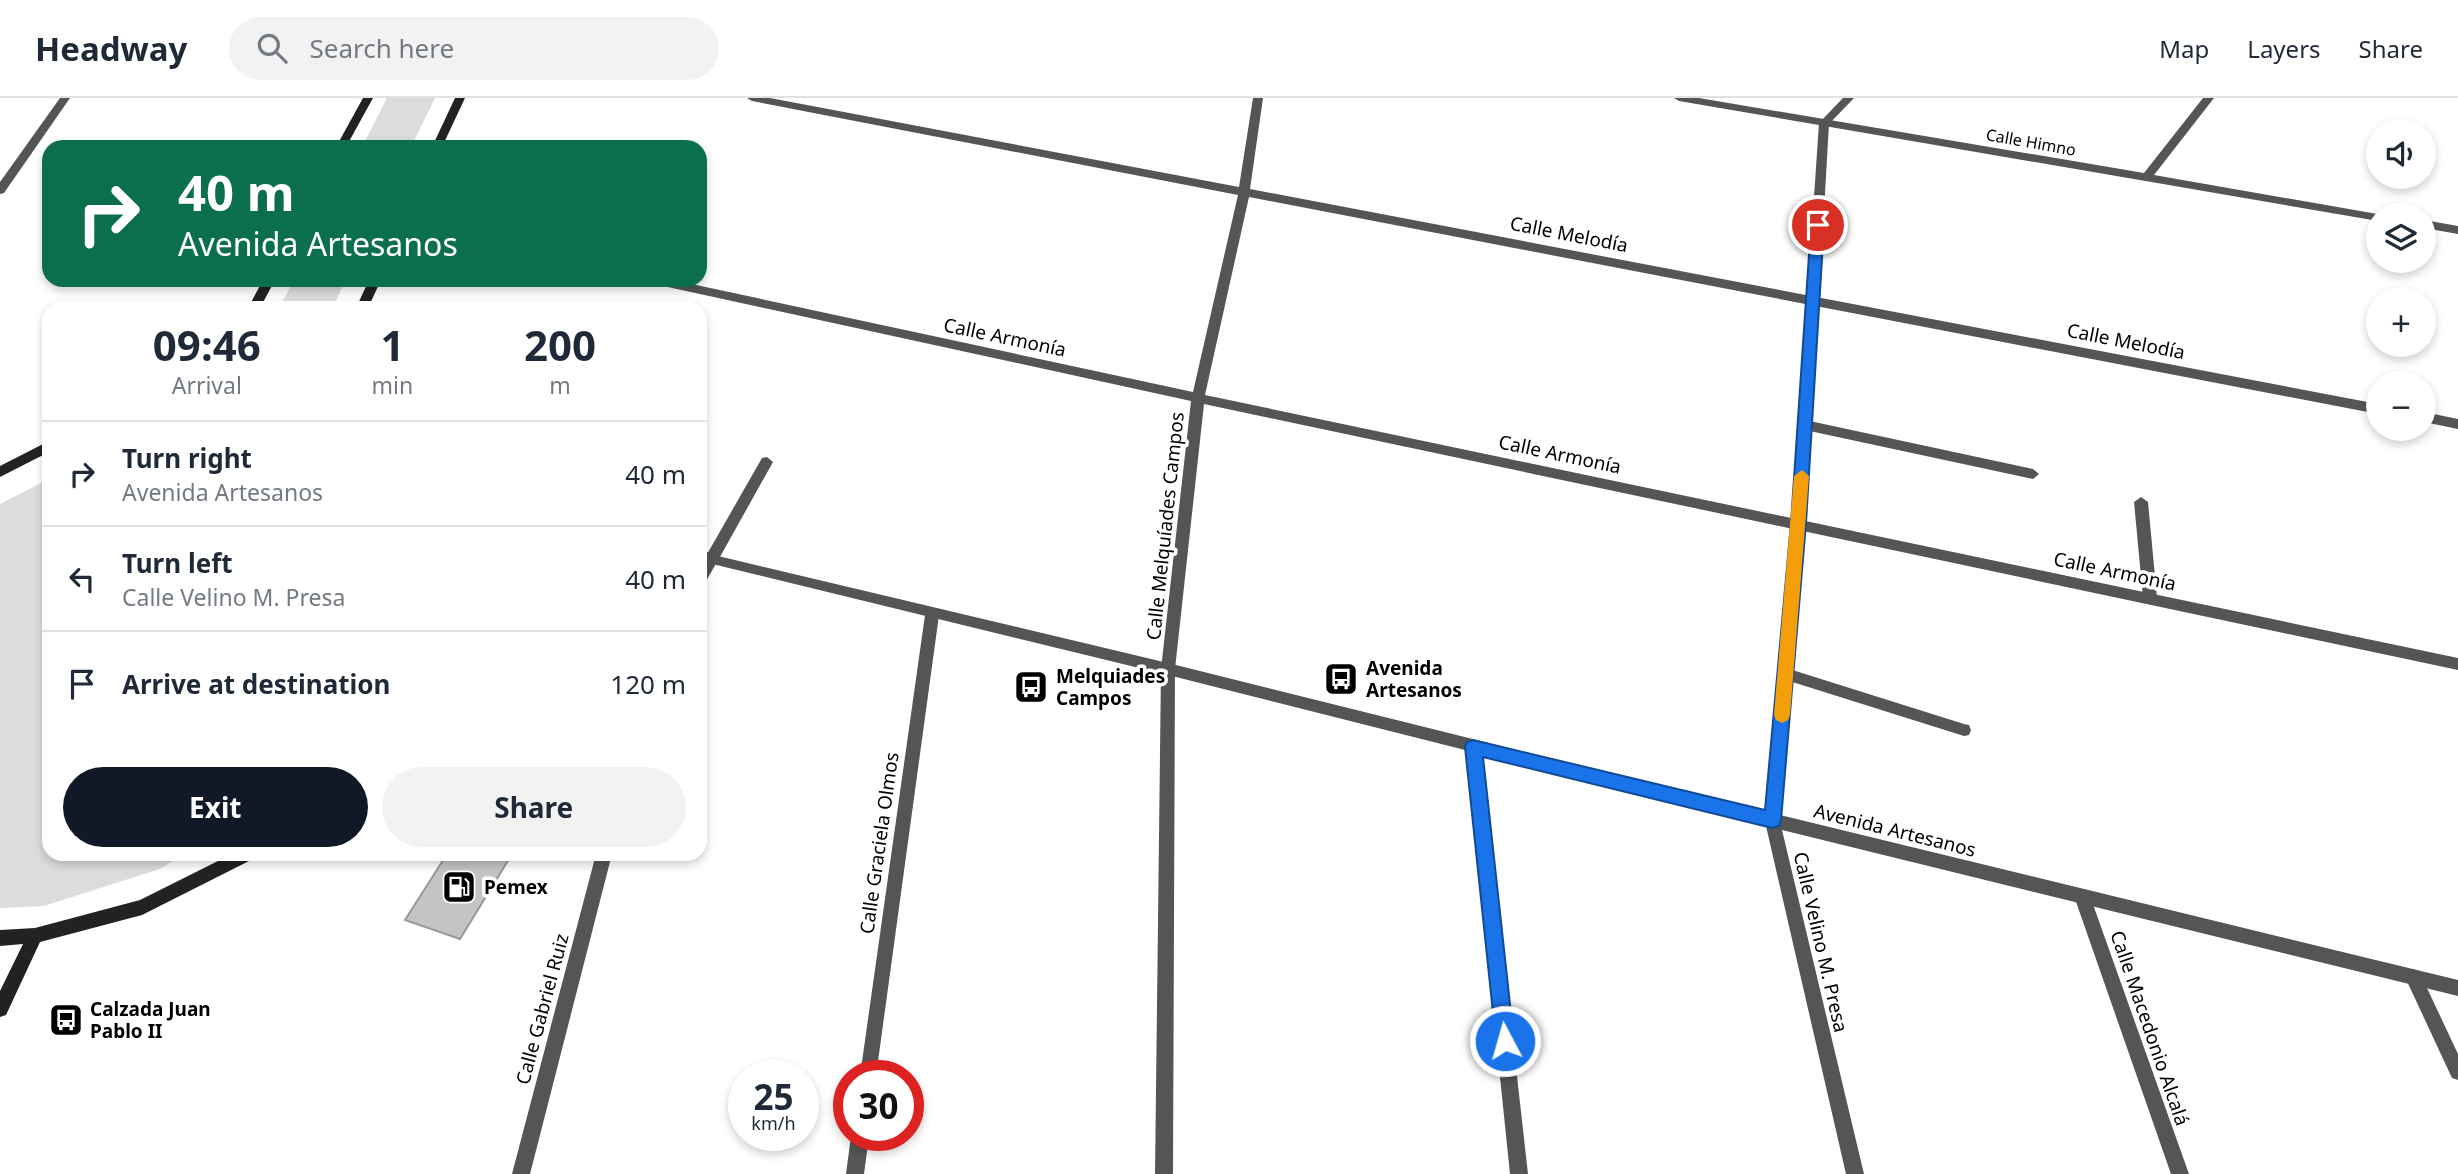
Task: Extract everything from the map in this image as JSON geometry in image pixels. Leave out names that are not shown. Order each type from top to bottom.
[{"type":"main road","points":[[345,140],[368,98]]},
{"type":"main road","points":[[440,140],[460,98]]},
{"type":"main road","points":[[0,472],[42,450]]},
{"type":"main road","points":[[0,938],[35,936],[142,907],[234,861]]},
{"type":"main road","points":[[0,1009],[35,936]]},
{"type":"street","points":[[1,186],[65,98]]},
{"type":"street","name":"Calle Melodía","points":[[752,98],[2366,407]]},
{"type":"street","name":"Calle Melquíades Campos","points":[[1164,1174],[1168,669],[1198,398],[1244,191],[1258,98]]},
{"type":"street","name":"Calle Himno","points":[[1679,98],[2366,215]]},
{"type":"street","points":[[1824,123],[1849,98]]},
{"type":"street","points":[[2147,177],[2209,98]]},
{"type":"street","name":"Calle Velino M. Presa","points":[[1824,123],[1798,523],[1772,820],[1855,1174]]},
{"type":"street","points":[[2436,226],[2458,230]]},
{"type":"street","name":"Calle Armonía","points":[[686,287],[2458,664]]},
{"type":"street","points":[[2436,419],[2458,424]]},
{"type":"street","points":[[1805,425],[2033,474]]},
{"type":"street","points":[[707,553],[767,462]]},
{"type":"street","points":[[2141,502],[2150,598]]},
{"type":"street","name":"Avenida Artesanos","points":[[707,559],[932,615],[1168,669],[1473,747],[2458,988]]},
{"type":"street","name":"Calle Graciela Olmos","points":[[870,1060],[932,615]]},
{"type":"street","points":[[1786,674],[1964,730]]},
{"type":"street","points":[[1473,747],[1520,1174]]},
{"type":"street","name":"Calle Gabriel Ruiz","points":[[521,1174],[602,861]]},
{"type":"street","name":"Calle Macedonio Alcalá","points":[[2081,896],[2179,1174]]},
{"type":"street","points":[[2413,977],[2458,1072]]},
{"type":"street","points":[[855,1174],[858,1151]]},
{"type":"shaded area","points":[[387,98],[435,98],[414,140],[366,140]]},
{"type":"shaded area","points":[[290,287],[342,287],[336,301],[283,301]]},
{"type":"shaded area","points":[[42,483],[42,861],[173,861],[160,869],[44,906],[0,908],[0,504]]},
{"type":"building","name":"Pemex","points":[[443,861],[508,861],[460,939],[405,920]]},
{"type":"slow traffic","points":[[1782,715],[1802,476]]},
{"type":"place","name":"Avenida Artesanos","points":[[1341,679]]},
{"type":"place","name":"Melquiades Campos","points":[[1031,687]]},
{"type":"place","name":"Pemex","points":[[459,887]]},
{"type":"place","name":"Calzada Juan Pablo II","points":[[66,1020]]},
{"type":"route","points":[[1505,1041],[1473,747],[1772,820],[1798,523],[1818,225]]}]
